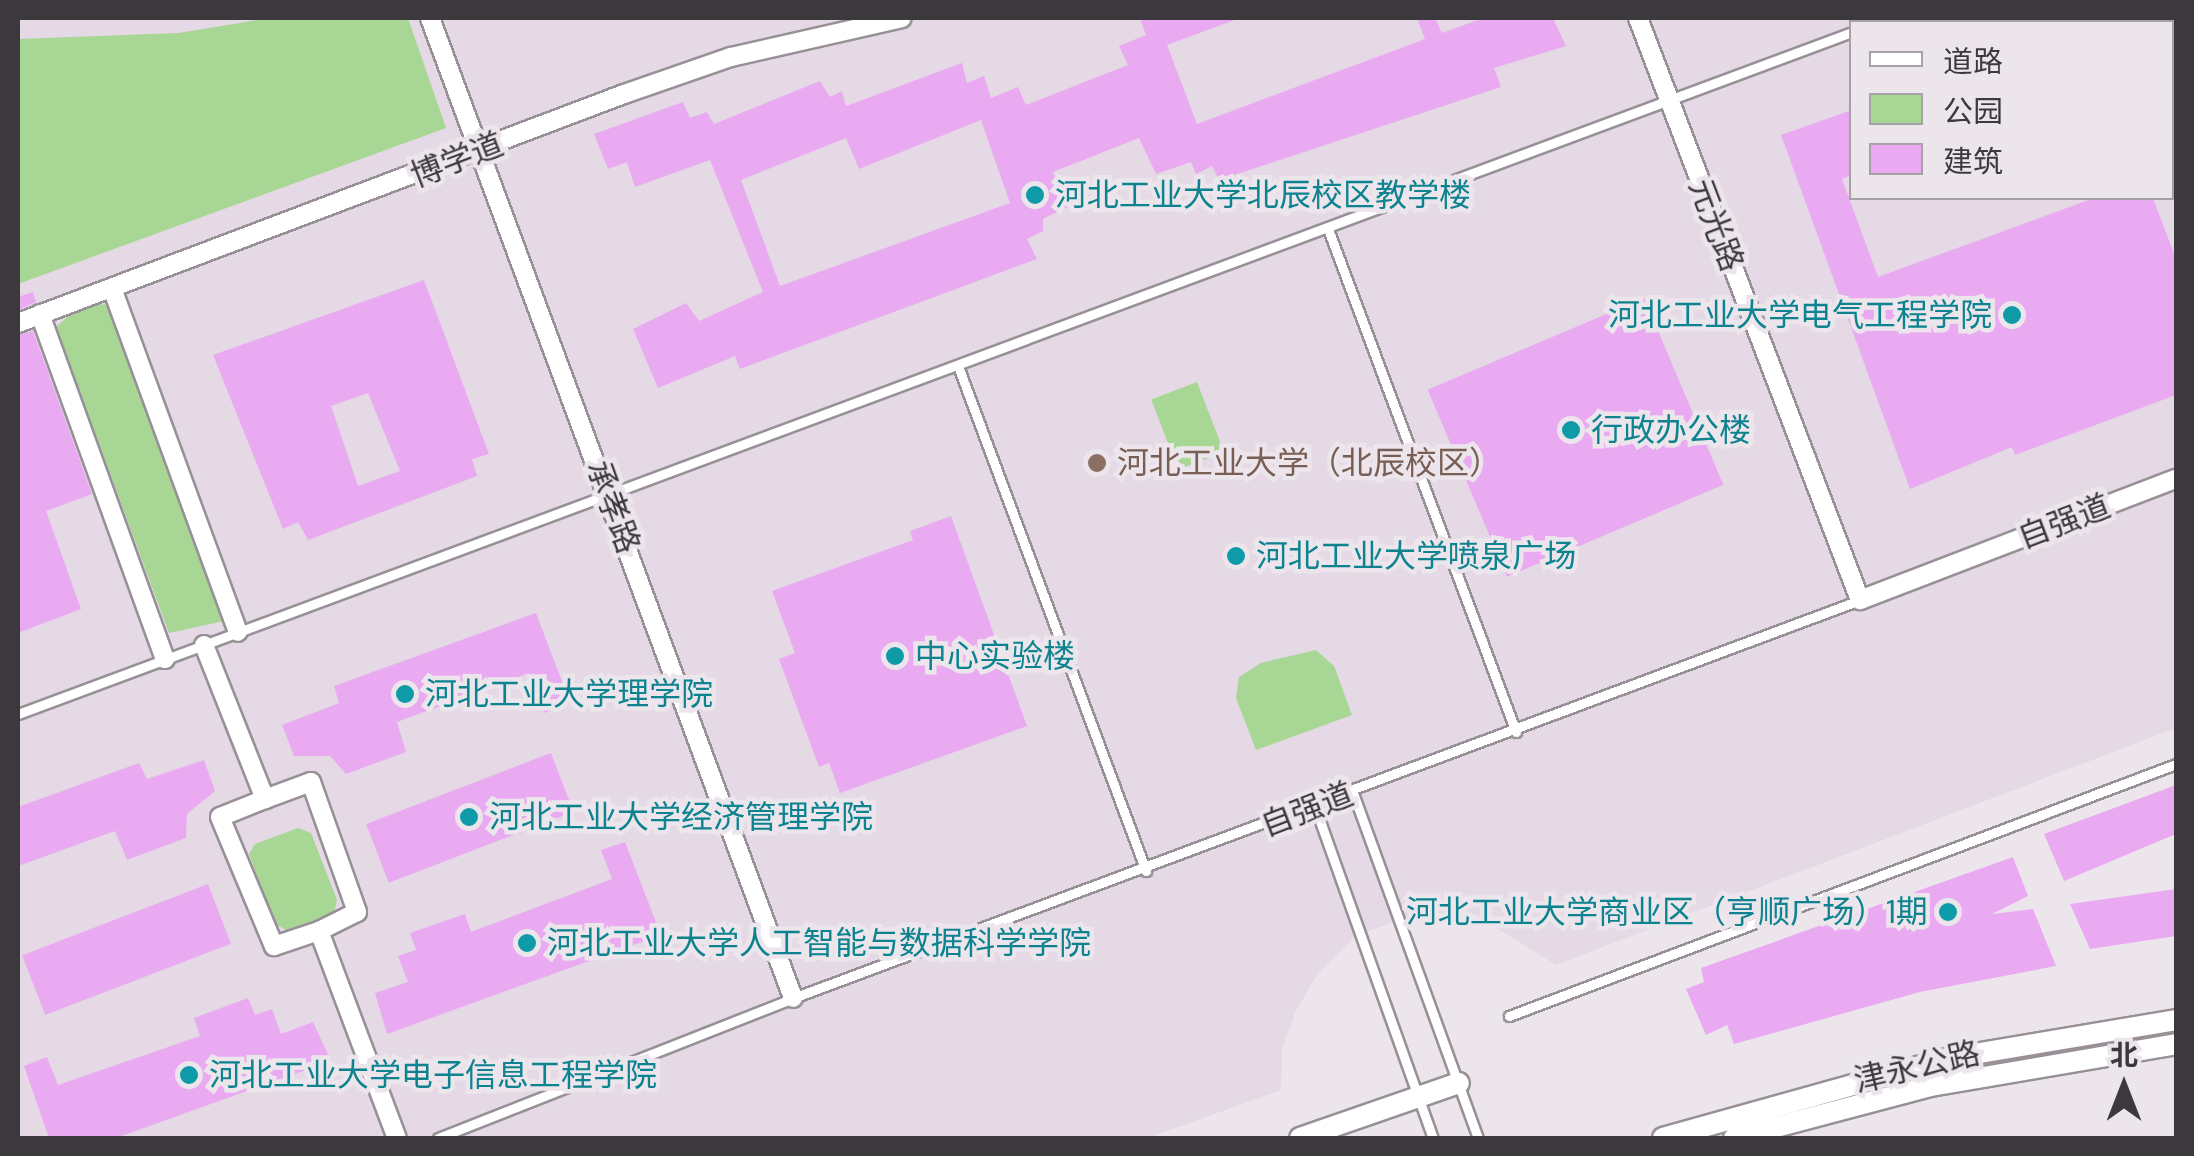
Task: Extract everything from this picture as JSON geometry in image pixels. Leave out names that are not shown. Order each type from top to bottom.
[{"type":"street","name":"承孝路","points":[[430,18],[793,998]]},
{"type":"street","name":"博学道","points":[[18,323],[731,57],[902,18]]},
{"type":"street","name":"元光路","points":[[1638,18],[1860,600]]},
{"type":"street","points":[[112,288],[238,632]]},
{"type":"street","points":[[40,314],[165,660]]},
{"type":"street","name":"自强道","points":[[1860,600],[2176,479]]},
{"type":"street","points":[[204,645],[265,800]]},
{"type":"street","points":[[311,782],[356,912],[319,931],[274,946],[220,817],[265,800],[311,782]]},
{"type":"street","points":[[319,931],[397,1138]]},
{"type":"street","name":"津永公路","points":[[1664,1138],[1804,1094],[1950,1058],[2176,1020]]},
{"type":"street","name":"津永公路","points":[[1734,1138],[1931,1086],[2176,1044]]},
{"type":"street","points":[[1300,1138],[1458,1083]]},
{"type":"lane","points":[[18,714],[1849,33]]},
{"type":"lane","points":[[1328,228],[1516,732]]},
{"type":"lane","points":[[958,366],[1146,871]]},
{"type":"lane","name":"自强道","points":[[438,1138],[793,998],[1146,871],[1860,600]]},
{"type":"lane","points":[[1509,1016],[2176,764]]},
{"type":"lane","points":[[1352,793],[1478,1138]]},
{"type":"lane","points":[[1316,807],[1433,1138]]},
{"type":"shaded area","name":"河北工业大学（北辰校区）","points":[[18,18],[2176,18],[2176,728],[1556,965],[1476,915],[1422,912],[1355,936],[1315,978],[1296,1011],[1282,1048],[1281,1090],[1148,1138],[18,1138]]},
{"type":"green space","points":[[269,18],[408,18],[446,128],[18,284],[18,39],[179,33]]},
{"type":"green space","points":[[111,304],[224,621],[169,633],[56,327],[80,306]]},
{"type":"green space","points":[[1197,382],[1224,452],[1178,470],[1151,400]]},
{"type":"green space","points":[[1316,650],[1334,666],[1352,715],[1256,750],[1236,698],[1239,677],[1261,663]]},
{"type":"green space","points":[[298,828],[311,833],[337,900],[334,913],[288,931],[275,924],[249,854],[255,844]]},
{"type":"building","name":"河北工业大学北辰校区教学楼","points":[[1140,18],[1240,18],[1167,45],[1197,124],[1425,39],[1417,18],[1435,18],[1442,33],[1483,18],[1553,18],[1566,46],[1494,68],[1501,87],[1219,180],[1212,166],[1196,174],[1191,162],[1156,174],[1139,138],[1053,172],[1067,207],[1043,219],[1043,231],[1027,239],[1037,259],[740,369],[735,356],[658,388],[633,329],[686,303],[699,321],[763,292],[710,160],[635,187],[627,162],[608,169],[594,134],[683,102],[690,118],[707,112],[714,124],[820,81],[830,97],[842,91],[846,106],[962,63],[967,83],[984,76],[991,98],[1018,87],[1026,105],[1128,65],[1119,46],[1146,35]],"holes":[[[981,120],[1010,203],[780,286],[741,180],[846,138],[859,169]]]},
{"type":"building","name":"河北工业大学电气工程学院","points":[[1849,111],[1849,176],[1842,179],[1878,277],[2089,200],[2154,200],[2176,259],[2176,395],[2015,455],[2012,447],[1910,489],[1781,135]]},
{"type":"building","points":[[424,280],[489,454],[472,459],[477,476],[308,540],[298,522],[283,529],[213,355]],"holes":[[[368,393],[400,471],[358,486],[331,406]]]},
{"type":"building","points":[[33,292],[36,302],[18,310],[18,297]]},
{"type":"building","name":"行政办公楼","points":[[1644,298],[1723,485],[1507,577],[1428,390]]},
{"type":"building","points":[[33,331],[92,494],[46,511],[81,609],[18,633],[18,335]]},
{"type":"building","name":"中心实验楼","points":[[951,516],[1027,726],[840,793],[829,763],[819,767],[779,659],[795,653],[772,591],[913,540],[910,531]]},
{"type":"building","name":"河北工业大学理学院","points":[[536,613],[570,703],[544,713],[529,673],[397,722],[406,752],[346,774],[330,756],[294,756],[282,725],[339,703],[334,686]]},
{"type":"building","name":"河北工业大学经济管理学院","points":[[551,753],[574,812],[389,883],[366,824]]},
{"type":"building","points":[[204,760],[215,791],[187,814],[186,838],[127,860],[115,831],[18,866],[18,807],[139,763],[147,779]]},
{"type":"building","points":[[2176,785],[2176,834],[2064,881],[2044,834]]},
{"type":"building","name":"河北工业大学人工智能与数据科学学院","points":[[625,842],[661,935],[387,1034],[375,993],[408,982],[398,956],[416,950],[410,933],[465,914],[471,932],[612,879],[601,850]]},
{"type":"building","name":"河北工业大学商业区（亨顺广场）1期","points":[[2013,857],[2028,896],[1992,914],[2033,909],[2056,966],[1920,992],[1734,1044],[1727,1025],[1706,1035],[1686,989],[1704,982],[1701,968]]},
{"type":"building","points":[[208,884],[231,944],[45,1015],[22,955]]},
{"type":"building","points":[[2176,889],[2176,936],[2090,949],[2070,904]]},
{"type":"building","name":"河北工业大学电子信息工程学院","points":[[248,998],[255,1015],[272,1009],[281,1034],[313,1022],[331,1061],[116,1138],[49,1138],[24,1066],[47,1057],[58,1085],[200,1036],[194,1018]]},
{"type":"place","name":"河北工业大学北辰校区教学楼","points":[[1035,195]]},
{"type":"place","name":"河北工业大学电气工程学院","points":[[2012,315]]},
{"type":"place","name":"行政办公楼","points":[[1571,430]]},
{"type":"place","name":"河北工业大学（北辰校区）","points":[[1097,463]]},
{"type":"place","name":"河北工业大学喷泉广场","points":[[1236,556]]},
{"type":"place","name":"中心实验楼","points":[[895,656]]},
{"type":"place","name":"河北工业大学理学院","points":[[405,694]]},
{"type":"place","name":"河北工业大学经济管理学院","points":[[469,817]]},
{"type":"place","name":"河北工业大学商业区（亨顺广场）1期","points":[[1948,912]]},
{"type":"place","name":"河北工业大学人工智能与数据科学学院","points":[[527,943]]},
{"type":"place","name":"河北工业大学电子信息工程学院","points":[[189,1075]]}]
